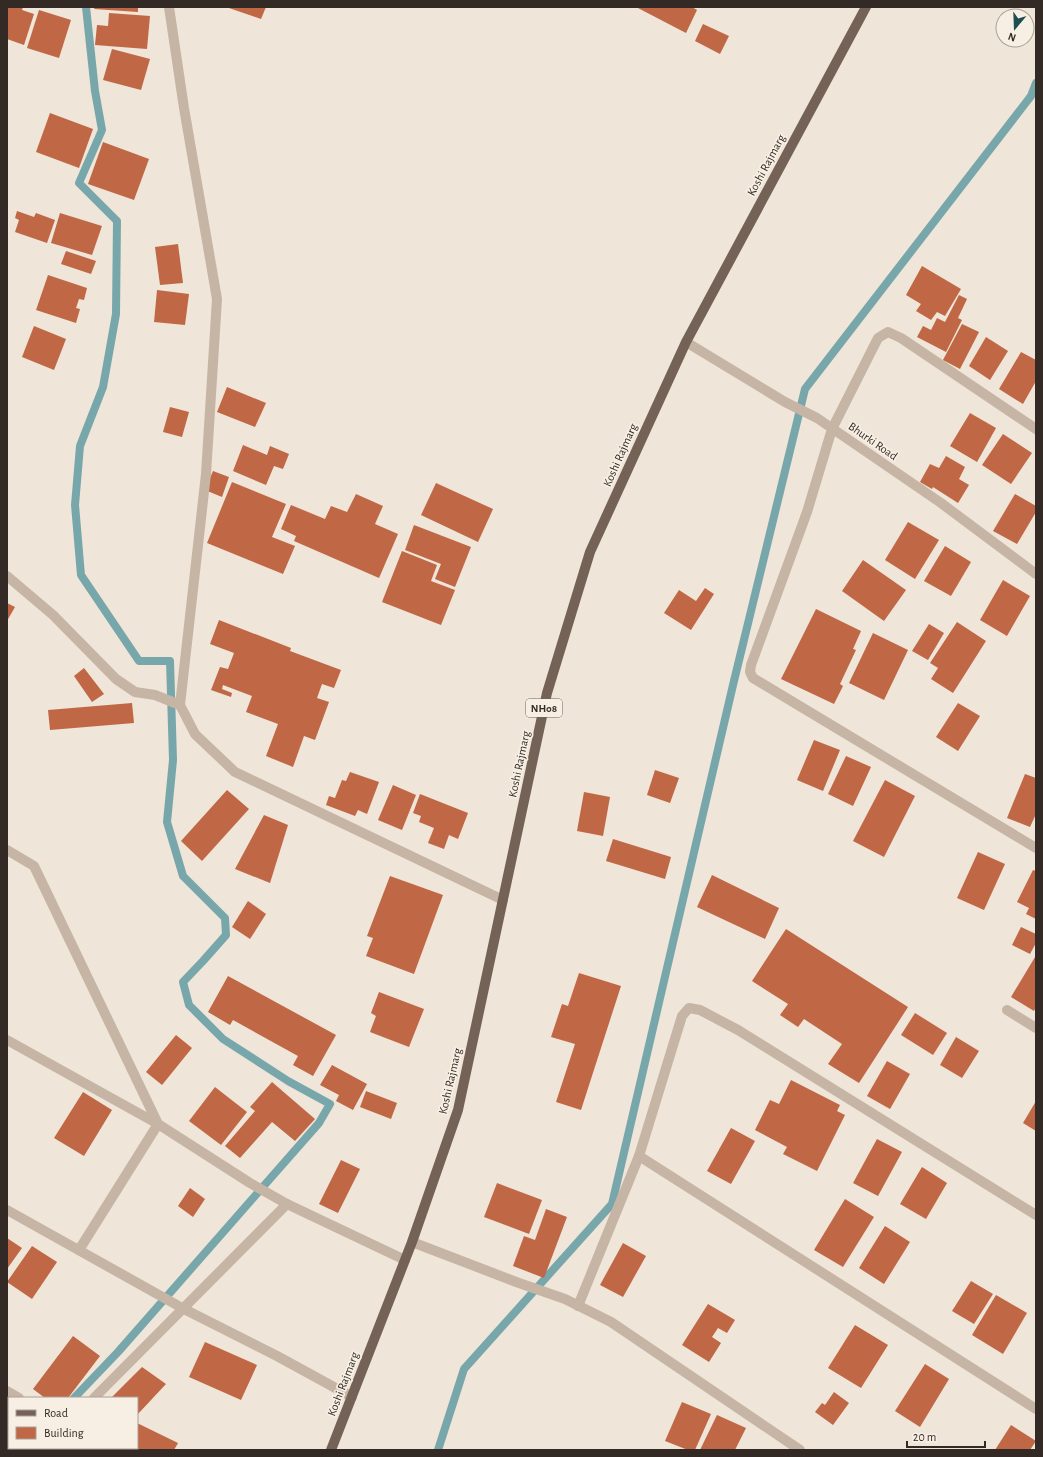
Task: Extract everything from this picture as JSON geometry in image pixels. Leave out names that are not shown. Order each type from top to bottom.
[{"type":"main road","name":"Koshi Rajmarg","points":[[331,1450],[412,1242],[458,1110],[547,693],[590,552],[686,342],[866,7]]},
{"type":"street","points":[[169,7],[184,108],[217,299],[206,474],[177,704],[195,734],[235,772],[503,900]]},
{"type":"street","points":[[1036,429],[901,338],[888,332],[878,338],[832,428],[807,512],[751,665],[750,672],[753,678],[1036,848]]},
{"type":"street","name":"Bhurki Road","points":[[686,342],[785,402],[817,418],[941,503],[1036,574]]},
{"type":"street","points":[[7,576],[53,615],[116,679],[135,692],[155,696],[177,704]]},
{"type":"street","points":[[7,850],[34,866],[158,1124]]},
{"type":"street","points":[[578,1306],[639,1156],[682,1016],[689,1008],[700,1010],[738,1030],[1036,1215]]},
{"type":"street","points":[[1007,1010],[1036,1028]]},
{"type":"street","points":[[7,1040],[158,1124],[270,1195],[405,1260]]},
{"type":"street","points":[[79,1250],[158,1124]]},
{"type":"street","points":[[639,1156],[1036,1410]]},
{"type":"street","points":[[95,1397],[180,1306],[287,1204]]},
{"type":"street","points":[[7,1210],[180,1306],[352,1397]]},
{"type":"street","points":[[412,1242],[565,1299],[611,1322],[800,1450]]},
{"type":"street","points":[[7,1391],[17,1397]]},
{"type":"building","points":[[7,7],[23,7],[22,10],[34,14],[24,45],[7,39]]},
{"type":"building","points":[[95,7],[138,7],[138,12],[94,9]]},
{"type":"building","points":[[226,7],[266,7],[261,19]]},
{"type":"building","points":[[636,7],[692,7],[697,10],[686,33]]},
{"type":"building","points":[[39,10],[71,20],[59,58],[27,48]]},
{"type":"building","points":[[109,13],[150,16],[147,49],[95,45],[97,25],[108,26]]},
{"type":"building","points":[[703,24],[729,36],[720,54],[695,41]]},
{"type":"building","points":[[112,49],[150,59],[141,90],[103,80]]},
{"type":"building","points":[[50,113],[93,129],[79,168],[36,152]]},
{"type":"building","points":[[103,142],[149,159],[134,200],[88,184]]},
{"type":"building","points":[[17,211],[34,217],[36,213],[55,220],[47,243],[15,232],[19,220],[15,218]]},
{"type":"building","points":[[60,213],[102,226],[92,255],[51,243]]},
{"type":"building","points":[[178,244],[183,283],[160,285],[155,247]]},
{"type":"building","points":[[66,251],[96,261],[91,274],[61,264]]},
{"type":"building","points":[[922,266],[961,289],[945,316],[937,312],[931,320],[916,311],[921,304],[906,295]]},
{"type":"building","points":[[48,275],[87,288],[84,300],[79,299],[76,308],[80,309],[76,323],[36,310]]},
{"type":"building","points":[[157,290],[189,294],[185,325],[154,322]]},
{"type":"building","points":[[959,295],[967,299],[958,318],[962,320],[946,352],[917,337],[923,326],[931,330],[937,318],[945,322]]},
{"type":"building","points":[[962,324],[979,332],[960,369],[943,360]]},
{"type":"building","points":[[34,326],[66,339],[54,370],[22,357]]},
{"type":"building","points":[[986,337],[1008,351],[990,380],[969,366]]},
{"type":"building","points":[[1021,352],[1036,360],[1036,381],[1023,404],[999,389]]},
{"type":"building","points":[[227,387],[266,403],[255,427],[217,412]]},
{"type":"building","points":[[170,407],[189,412],[182,437],[163,432]]},
{"type":"building","points":[[970,413],[996,428],[977,462],[950,446]]},
{"type":"building","points":[[1003,434],[1032,453],[1011,484],[982,465]]},
{"type":"building","points":[[243,445],[267,455],[270,446],[289,454],[283,469],[274,466],[266,485],[233,471]]},
{"type":"building","points":[[946,456],[965,467],[959,479],[969,485],[958,503],[933,487],[932,489],[920,482],[930,464],[939,468]]},
{"type":"building","points":[[213,471],[229,477],[222,497],[205,490]]},
{"type":"building","points":[[232,482],[286,504],[272,537],[295,546],[283,574],[207,543]]},
{"type":"building","points":[[436,483],[493,509],[478,542],[421,515]]},
{"type":"building","points":[[356,494],[383,506],[375,524],[398,534],[379,578],[294,541],[296,536],[281,529],[291,505],[325,519],[331,506],[347,512]]},
{"type":"building","points":[[1015,494],[1036,506],[1036,512],[1017,544],[993,531]]},
{"type":"building","points":[[908,522],[939,540],[915,579],[885,560]]},
{"type":"building","points":[[414,525],[471,547],[455,587],[435,579],[441,564],[405,550]]},
{"type":"building","points":[[945,546],[971,562],[951,596],[924,581]]},
{"type":"building","points":[[402,551],[437,565],[431,581],[455,590],[441,625],[382,602]]},
{"type":"building","points":[[863,560],[906,590],[884,621],[842,591]]},
{"type":"building","points":[[1003,580],[1030,596],[1007,636],[980,620]]},
{"type":"building","points":[[705,588],[714,594],[691,630],[664,613],[679,590],[696,601]]},
{"type":"building","points":[[7,603],[15,607],[7,621]]},
{"type":"building","points":[[816,609],[861,631],[853,649],[856,650],[840,684],[843,686],[834,704],[781,679]]},
{"type":"building","points":[[219,620],[291,648],[290,651],[341,670],[334,688],[322,684],[317,698],[329,702],[315,740],[304,736],[293,767],[266,756],[278,724],[246,712],[252,696],[223,685],[222,689],[232,693],[231,697],[211,690],[220,667],[228,669],[234,653],[210,644]]},
{"type":"building","points":[[957,622],[986,641],[953,693],[931,679],[938,668],[930,663]]},
{"type":"building","points":[[929,624],[944,633],[928,660],[912,651]]},
{"type":"building","points":[[873,633],[908,650],[884,700],[849,683]]},
{"type":"building","points":[[84,668],[104,694],[92,702],[74,676]]},
{"type":"building","points":[[132,703],[134,723],[50,730],[48,710]]},
{"type":"building","points":[[958,703],[980,716],[958,751],[936,737]]},
{"type":"building","points":[[814,740],[840,750],[823,791],[797,780]]},
{"type":"building","points":[[846,756],[871,767],[853,806],[828,794]]},
{"type":"building","points":[[655,770],[679,778],[670,803],[647,795]]},
{"type":"building","points":[[350,772],[379,782],[367,814],[358,810],[355,816],[326,805],[329,796],[335,798],[342,780],[346,781]]},
{"type":"building","points":[[1025,774],[1036,778],[1036,814],[1030,827],[1007,818]]},
{"type":"building","points":[[885,780],[915,796],[884,857],[853,841]]},
{"type":"building","points":[[393,785],[416,795],[402,830],[378,820]]},
{"type":"building","points":[[227,790],[249,809],[202,861],[181,841]]},
{"type":"building","points":[[584,792],[610,797],[603,836],[577,831]]},
{"type":"building","points":[[420,794],[468,813],[458,839],[449,835],[444,849],[428,843],[434,828],[419,822],[421,816],[413,813]]},
{"type":"building","points":[[264,815],[288,825],[270,883],[235,869]]},
{"type":"building","points":[[613,839],[671,857],[665,879],[606,861]]},
{"type":"building","points":[[978,852],[1005,864],[984,910],[957,898]]},
{"type":"building","points":[[1033,870],[1036,871],[1036,919],[1026,914],[1029,908],[1017,902]]},
{"type":"building","points":[[712,875],[779,908],[765,939],[697,907]]},
{"type":"building","points":[[390,876],[443,895],[414,974],[366,956],[373,938],[367,936]]},
{"type":"building","points":[[248,901],[266,914],[250,939],[232,927]]},
{"type":"building","points":[[1021,927],[1036,934],[1036,943],[1030,954],[1012,945]]},
{"type":"building","points":[[786,929],[908,1007],[859,1083],[828,1064],[842,1044],[804,1019],[798,1027],[780,1015],[788,1004],[752,981]]},
{"type":"building","points":[[1035,957],[1036,1007],[1034,1011],[1011,997]]},
{"type":"building","points":[[579,973],[621,986],[581,1110],[556,1102],[575,1044],[551,1037],[562,1004],[568,1006]]},
{"type":"building","points":[[228,976],[336,1035],[313,1076],[293,1065],[298,1056],[233,1020],[230,1025],[208,1012]]},
{"type":"building","points":[[379,992],[424,1009],[409,1047],[370,1032],[376,1016],[371,1013]]},
{"type":"building","points":[[915,1013],[947,1033],[933,1055],[901,1035]]},
{"type":"building","points":[[176,1035],[192,1048],[162,1085],[146,1072]]},
{"type":"building","points":[[956,1037],[979,1051],[962,1078],[940,1065]]},
{"type":"building","points":[[887,1061],[910,1074],[890,1109],[867,1096]]},
{"type":"building","points":[[332,1065],[367,1084],[353,1110],[336,1101],[339,1095],[320,1085]]},
{"type":"building","points":[[791,1080],[840,1105],[837,1111],[845,1115],[817,1171],[783,1154],[787,1147],[755,1130],[770,1100],[779,1104]]},
{"type":"building","points":[[272,1082],[315,1119],[295,1141],[272,1122],[240,1158],[225,1146],[255,1111],[250,1107]]},
{"type":"building","points":[[215,1087],[247,1112],[221,1145],[189,1121]]},
{"type":"building","points":[[366,1091],[397,1103],[391,1119],[360,1107]]},
{"type":"building","points":[[83,1092],[112,1110],[84,1156],[54,1138]]},
{"type":"building","points":[[1036,1101],[1036,1131],[1023,1123]]},
{"type":"building","points":[[731,1128],[755,1141],[731,1184],[707,1171]]},
{"type":"building","points":[[877,1139],[902,1152],[878,1196],[853,1183]]},
{"type":"building","points":[[341,1160],[360,1169],[338,1213],[319,1204]]},
{"type":"building","points":[[922,1167],[947,1183],[926,1219],[900,1204]]},
{"type":"building","points":[[497,1183],[542,1200],[529,1234],[484,1217]]},
{"type":"building","points":[[190,1188],[205,1199],[193,1217],[178,1206]]},
{"type":"building","points":[[845,1199],[874,1217],[843,1267],[814,1250]]},
{"type":"building","points":[[546,1209],[567,1217],[544,1278],[513,1266],[524,1236],[535,1240]]},
{"type":"building","points":[[885,1226],[910,1242],[884,1284],[859,1268]]},
{"type":"building","points":[[7,1238],[22,1248],[7,1269]]},
{"type":"building","points":[[623,1243],[646,1256],[623,1297],[600,1285]]},
{"type":"building","points":[[32,1246],[57,1262],[32,1299],[7,1282]]},
{"type":"building","points":[[971,1281],[993,1294],[974,1324],[952,1311]]},
{"type":"building","points":[[996,1295],[1027,1313],[1003,1354],[972,1335]]},
{"type":"building","points":[[708,1304],[735,1320],[727,1333],[718,1328],[712,1337],[721,1343],[709,1362],[682,1345]]},
{"type":"building","points":[[855,1325],[888,1345],[861,1388],[828,1368]]},
{"type":"building","points":[[73,1336],[100,1356],[69,1397],[44,1397],[33,1389]]},
{"type":"building","points":[[205,1342],[257,1365],[241,1400],[189,1377]]},
{"type":"building","points":[[925,1364],[949,1379],[920,1427],[895,1411]]},
{"type":"building","points":[[142,1367],[166,1384],[138,1414],[138,1397],[112,1397]]},
{"type":"building","points":[[834,1392],[849,1403],[833,1425],[815,1412],[822,1403],[825,1405]]},
{"type":"building","points":[[682,1402],[711,1414],[695,1450],[688,1450],[665,1441]]},
{"type":"building","points":[[717,1415],[746,1428],[735,1450],[700,1450]]},
{"type":"building","points":[[138,1423],[178,1443],[174,1450],[140,1450],[138,1449]]},
{"type":"building","points":[[1011,1425],[1036,1441],[1030,1450],[995,1450]]},
{"type":"waterway","points":[[75,1397],[118,1352],[319,1123],[330,1104],[288,1081],[223,1039],[189,1005],[183,982],[226,935],[225,918],[183,876],[167,822],[173,760],[170,661],[139,661],[81,575],[75,505],[80,446],[103,387],[116,314],[117,221],[79,183],[102,130],[95,91],[86,7]]},
{"type":"waterway","points":[[438,1450],[464,1369],[612,1204],[733,685],[805,389],[1031,96],[1036,83]]}]
